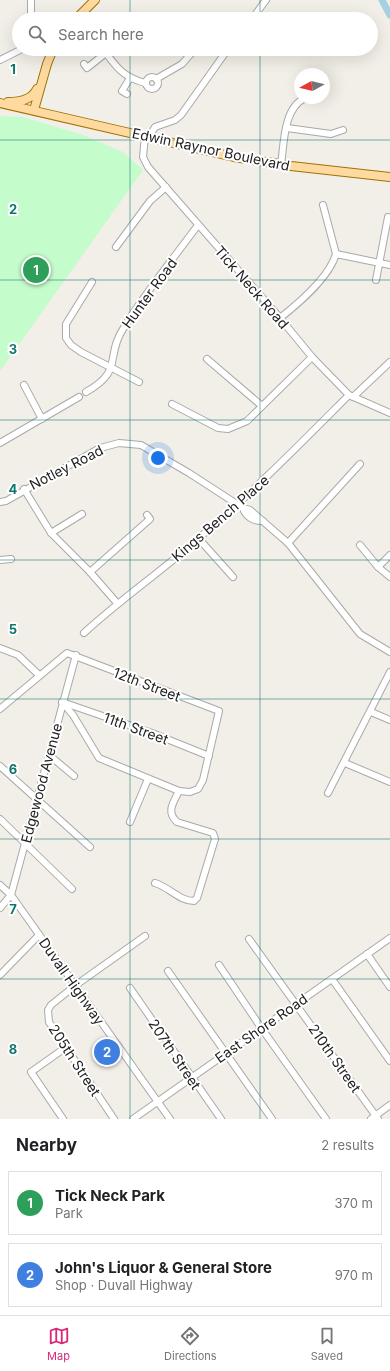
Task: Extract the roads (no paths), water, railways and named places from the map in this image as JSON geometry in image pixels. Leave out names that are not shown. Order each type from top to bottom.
[{"type":"main road","points":[[84,12],[95,0]]},
{"type":"main road","points":[[34,110],[50,56]]},
{"type":"main road","points":[[0,103],[24,100],[30,97],[35,93],[42,81]]},
{"type":"main road","name":"Edwin Raynor Boulevard","points":[[0,103],[234,157],[282,165],[390,176]]},
{"type":"street","points":[[31,0],[31,12]]},
{"type":"street","points":[[257,12],[266,0]]},
{"type":"street","points":[[0,60],[12,54]]},
{"type":"street","points":[[84,64],[87,68],[100,56]]},
{"type":"street","points":[[110,56],[116,67],[130,78],[146,83],[148,88],[154,89],[158,83],[156,79]]},
{"type":"street","points":[[146,83],[150,77],[156,79],[182,64],[189,56]]},
{"type":"street","points":[[147,137],[157,125],[170,122],[181,115],[223,56]]},
{"type":"street","points":[[127,94],[122,91],[130,78]]},
{"type":"street","points":[[282,165],[287,128],[292,110],[296,104]]},
{"type":"street","points":[[287,128],[331,134],[343,130]]},
{"type":"street","name":"Tick Neck Road","points":[[147,137],[143,151],[145,162],[312,357],[351,396],[390,413]]},
{"type":"street","points":[[116,247],[150,201],[166,187]]},
{"type":"street","points":[[280,318],[320,282],[334,262],[336,254],[323,206]]},
{"type":"street","points":[[376,280],[388,217]]},
{"type":"street","name":"Hunter Road","points":[[112,367],[122,331],[198,225]]},
{"type":"street","points":[[336,254],[390,265]]},
{"type":"street","points":[[92,282],[66,324],[66,338],[71,346],[139,382]]},
{"type":"street","points":[[172,404],[218,428],[228,429],[247,421],[312,357]]},
{"type":"street","points":[[208,359],[262,406]]},
{"type":"street","name":"Kings Bench Place","points":[[84,633],[117,603],[241,506],[351,396],[390,362]]},
{"type":"street","points":[[86,392],[106,378],[112,367]]},
{"type":"street","points":[[24,385],[42,419]]},
{"type":"street","points":[[0,443],[79,397]]},
{"type":"street","name":"Notley Road","points":[[0,502],[6,501],[24,489],[100,448],[119,443],[141,445],[190,473],[241,506],[244,512],[251,518],[257,522],[263,521],[288,543]]},
{"type":"street","points":[[360,464],[288,543],[360,634],[390,652]]},
{"type":"street","points":[[24,489],[51,533],[90,572],[117,603]]},
{"type":"street","points":[[51,533],[82,514]]},
{"type":"street","points":[[90,572],[150,518],[147,515]]},
{"type":"street","points":[[199,539],[232,577]]},
{"type":"street","points":[[360,545],[378,567],[390,577]]},
{"type":"street","points":[[378,567],[390,555]]},
{"type":"street","points":[[0,560],[11,559]]},
{"type":"street","points":[[0,648],[18,655],[39,675]]},
{"type":"street","points":[[0,708],[67,653],[76,655]]},
{"type":"street","name":"Edgewood Avenue","points":[[0,908],[11,895],[38,799],[62,702],[76,655]]},
{"type":"street","name":"12th Street","points":[[76,655],[219,711],[209,756]]},
{"type":"street","points":[[328,793],[345,763],[390,672]]},
{"type":"street","points":[[62,702],[73,715],[99,758],[179,792],[190,792],[198,789],[203,780],[209,756]]},
{"type":"street","name":"11th Street","points":[[62,702],[152,733],[209,756]]},
{"type":"street","points":[[371,712],[390,720]]},
{"type":"street","points":[[49,755],[74,776]]},
{"type":"street","points":[[345,763],[390,782]]},
{"type":"street","points":[[0,766],[90,847]]},
{"type":"street","points":[[130,822],[148,779]]},
{"type":"street","points":[[155,883],[166,888],[179,897],[194,901],[197,898],[215,839],[213,833],[177,822],[173,819],[171,808],[179,792]]},
{"type":"street","points":[[0,819],[72,889]]},
{"type":"street","name":"Duvall Highway","points":[[0,884],[11,895],[170,1119]]},
{"type":"street","points":[[0,974],[39,935]]},
{"type":"street","points":[[76,985],[146,936]]},
{"type":"street","name":"East Shore Road","points":[[132,1119],[390,938]]},
{"type":"street","name":"210th Street","points":[[249,939],[297,1004],[375,1118]]},
{"type":"street","points":[[367,954],[390,987]]},
{"type":"street","points":[[219,965],[262,1029],[326,1119]]},
{"type":"street","points":[[168,971],[272,1119]]},
{"type":"street","points":[[332,979],[390,1061]]},
{"type":"street","name":"205th Street","points":[[76,985],[48,1010],[49,1022],[114,1119]]},
{"type":"street","name":"207th Street","points":[[130,988],[191,1078],[221,1119]]},
{"type":"street","points":[[63,1119],[31,1072],[65,1048]]},
{"type":"street","points":[[375,1118],[390,1105]]},
{"type":"waterway","points":[[382,0],[390,15]]},
{"type":"place","name":"Tick Neck Park","points":[[36,270]]},
{"type":"place","name":"John's Liquor & General Store","points":[[107,1052]]}]
